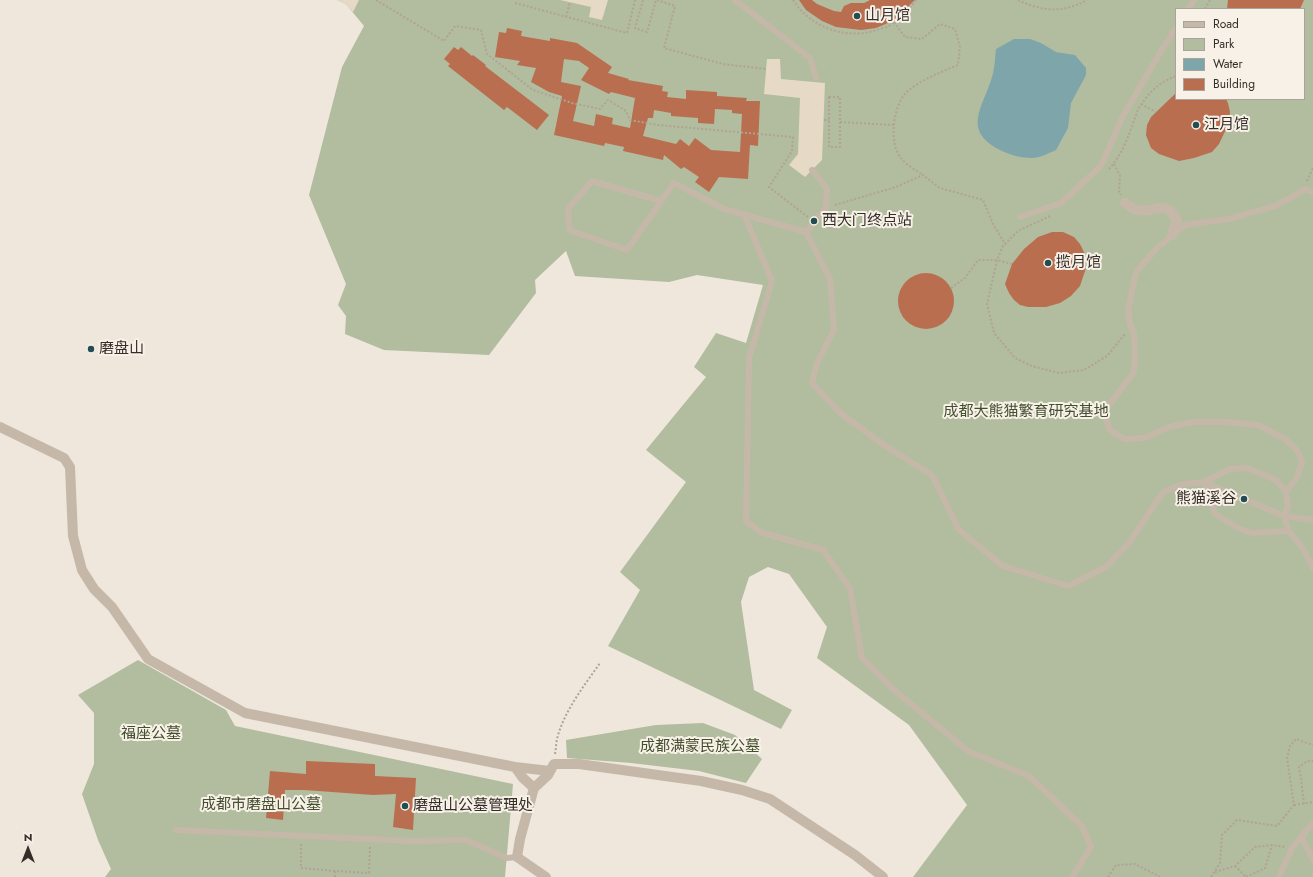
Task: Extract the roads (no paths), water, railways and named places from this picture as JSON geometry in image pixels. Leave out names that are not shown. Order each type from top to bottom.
[{"type":"street","points":[[1125,203],[1131,209],[1139,212],[1164,208],[1171,211],[1177,220],[1172,235]]},
{"type":"street","points":[[0,427],[64,458],[70,466],[72,536],[82,570],[94,589],[112,607],[148,659],[246,713],[515,767],[552,767],[579,764],[701,781],[742,790],[770,799],[855,855],[883,877]]},
{"type":"street","points":[[515,767],[523,778],[534,788]]},
{"type":"street","points":[[546,877],[517,857],[520,839],[534,788],[548,775],[552,767]]},
{"type":"lane","points":[[735,0],[810,58],[816,78]]},
{"type":"lane","points":[[1020,217],[1061,203],[1101,166],[1123,116],[1161,50],[1175,29]]},
{"type":"lane","points":[[806,232],[826,208],[827,190],[812,170]]},
{"type":"lane","points":[[661,202],[592,181],[568,209],[569,230],[627,250],[661,202],[674,183],[724,209],[806,232],[830,279],[834,330],[817,363],[812,383],[840,414],[887,447],[932,475],[959,530],[1003,566],[1068,586],[1106,567],[1129,543],[1163,492],[1183,484],[1204,482],[1230,468],[1247,468],[1276,480],[1286,492],[1288,507],[1284,516],[1289,531],[1304,550],[1313,568]]},
{"type":"lane","points":[[1286,492],[1297,478],[1302,462],[1297,450],[1285,439],[1258,425],[1225,422],[1192,422],[1169,427],[1144,438],[1124,439],[1109,429],[1106,418],[1106,408],[1134,372],[1134,332],[1130,325],[1128,310],[1136,272],[1157,248],[1185,224],[1229,219],[1274,206],[1306,190],[1313,192]]},
{"type":"lane","points":[[744,214],[772,281],[749,358],[746,521],[760,532],[823,550],[850,588],[862,658],[893,690],[968,751],[1029,776],[1082,826],[1091,847],[1072,877]]},
{"type":"lane","points":[[1204,482],[1284,516],[1313,520]]},
{"type":"lane","points":[[1204,482],[1215,514],[1238,528],[1252,533],[1289,531]]},
{"type":"lane","points":[[1279,877],[1292,848],[1313,824]]},
{"type":"lane","points":[[176,830],[411,841],[466,840],[507,858],[517,857]]},
{"type":"lane","points":[[1301,836],[1313,860]]},
{"type":"water","points":[[1014,39],[1030,39],[1041,43],[1056,52],[1075,55],[1086,68],[1086,75],[1071,103],[1068,128],[1056,150],[1035,158],[1020,157],[1000,150],[988,142],[981,133],[978,125],[978,115],[993,73],[996,49]]},
{"type":"place","name":"山月馆","points":[[857,16]]},
{"type":"place","name":"江月馆","points":[[1196,125]]},
{"type":"place","name":"西大门终点站","points":[[814,221]]},
{"type":"place","name":"揽月馆","points":[[1048,263]]},
{"type":"place","name":"磨盘山","points":[[91,349]]},
{"type":"place","name":"熊猫溪谷","points":[[1244,499]]},
{"type":"place","name":"磨盘山公墓管理处","points":[[405,806]]},
{"type":"park label","name":"成都大熊猫繁育研究基地","points":[[1026,412]]},
{"type":"park label","name":"福座公墓","points":[[151,734]]},
{"type":"park label","name":"成都满蒙民族公墓","points":[[700,747]]},
{"type":"park label","name":"成都市磨盘山公墓","points":[[261,805]]}]
